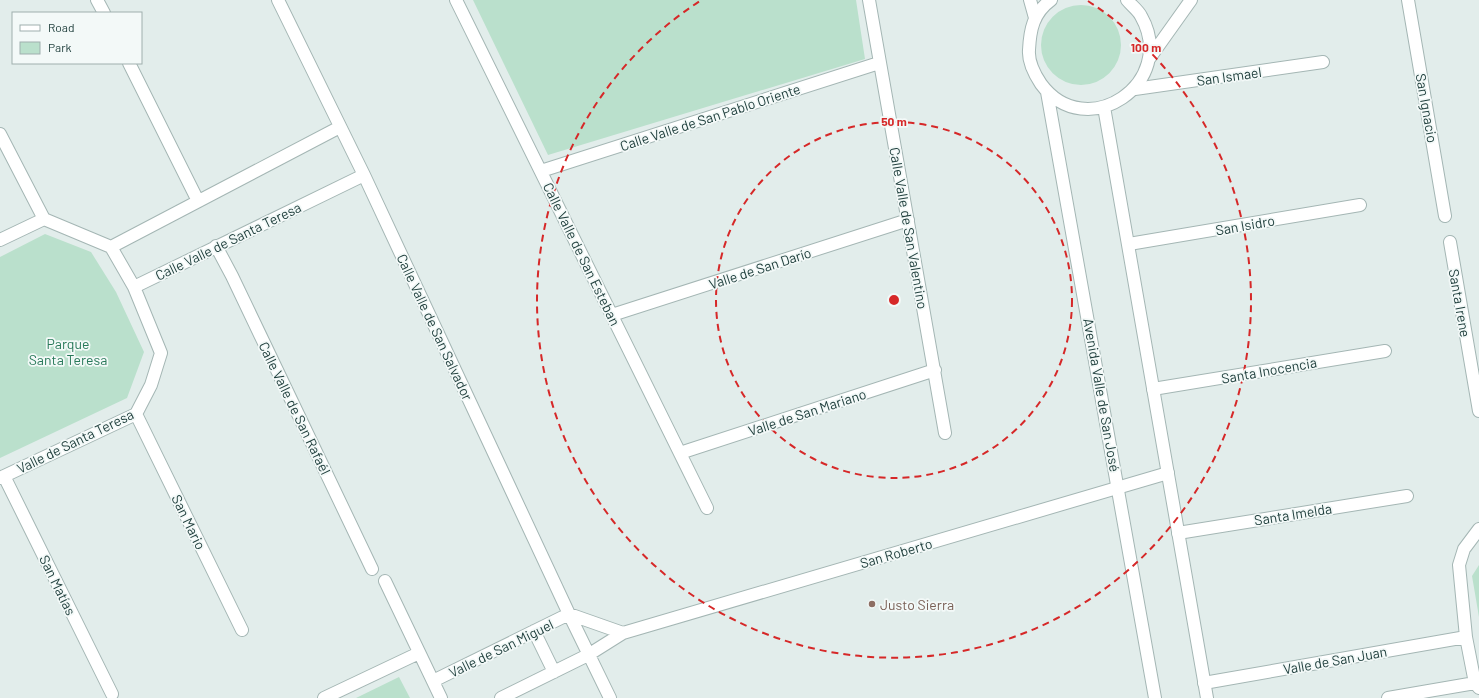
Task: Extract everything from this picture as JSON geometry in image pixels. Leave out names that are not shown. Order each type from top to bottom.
[{"type":"street","points":[[97,0],[103,12]]},
{"type":"street","name":"Calle Valle de San Salvador","points":[[278,0],[364,175],[588,655],[610,698]]},
{"type":"street","name":"Calle Valle de San Esteban","points":[[456,0],[707,508]]},
{"type":"street","name":"Calle Valle de San Valentino","points":[[869,0],[879,64],[946,433]]},
{"type":"street","points":[[1030,0],[1035,18]]},
{"type":"street","points":[[1051,0],[1035,18],[1030,32],[1028,54],[1034,74],[1047,92],[1060,101],[1073,107],[1089,109],[1104,107],[1121,100],[1135,89],[1144,75],[1149,59],[1149,36],[1141,15],[1127,0]]},
{"type":"street","points":[[1149,59],[1191,0]]},
{"type":"street","name":"San Ignacio","points":[[1408,0],[1445,216]]},
{"type":"street","name":"San Ismael","points":[[1135,89],[1323,62]]},
{"type":"street","points":[[130,64],[198,201]]},
{"type":"street","name":"Calle Valle de San Pablo Oriente","points":[[541,171],[879,64]]},
{"type":"street","name":"Avenida Valle de San José","points":[[1047,92],[1155,698]]},
{"type":"street","points":[[1104,107],[1207,698]]},
{"type":"street","points":[[111,246],[340,127]]},
{"type":"street","points":[[0,134],[44,219],[111,246],[134,287]]},
{"type":"street","name":"Calle Valle de Santa Teresa","points":[[134,287],[364,175]]},
{"type":"street","name":"San Isidro","points":[[1129,244],[1360,205]]},
{"type":"street","points":[[0,240],[44,219]]},
{"type":"street","name":"Valle de San Darío","points":[[612,315],[908,220]]},
{"type":"street","name":"Santa Irene","points":[[1450,242],[1479,411]]},
{"type":"street","name":"Calle Valle de San Rafaél","points":[[216,246],[232,276],[372,569]]},
{"type":"street","name":"Valle de Santa Teresa","points":[[2,477],[136,414],[151,385],[161,353],[134,287]]},
{"type":"street","name":"Santa Inocencia","points":[[1154,389],[1385,350]]},
{"type":"street","name":"Valle de San Mariano","points":[[680,453],[934,370]]},
{"type":"street","name":"San Mario","points":[[136,414],[242,630]]},
{"type":"street","name":"San Roberto","points":[[588,655],[623,633],[1168,472]]},
{"type":"street","name":"San Matías","points":[[2,477],[112,694]]},
{"type":"street","name":"Santa Imelda","points":[[1178,533],[1407,496]]},
{"type":"street","points":[[1388,698],[1477,685],[1466,637],[1459,565],[1464,549],[1479,529]]},
{"type":"street","points":[[385,581],[441,698]]},
{"type":"street","points":[[569,614],[623,633]]},
{"type":"street","name":"Valle de San Miguel","points":[[433,681],[569,614]]},
{"type":"street","points":[[534,631],[554,672]]},
{"type":"street","name":"Valle de San Juan","points":[[1204,683],[1466,637]]},
{"type":"street","points":[[324,698],[419,653]]},
{"type":"street","points":[[501,698],[588,655]]},
{"type":"green space","points":[[473,0],[856,0],[865,59],[548,155]]},
{"type":"green space","points":[[1073,5],[1089,5],[1110,16],[1121,37],[1121,53],[1110,74],[1089,85],[1073,85],[1059,79],[1052,74],[1047,67],[1041,53],[1041,37],[1047,23],[1052,16],[1059,11]]},
{"type":"green space","name":"Parque Santa Teresa","points":[[45,234],[91,252],[116,292],[144,352],[127,398],[0,458],[0,257]]},
{"type":"green space","points":[[1479,565],[1479,617],[1472,576]]},
{"type":"green space","points":[[399,677],[410,698],[356,698]]},
{"type":"place","name":"Justo Sierra","points":[[872,604]]}]
